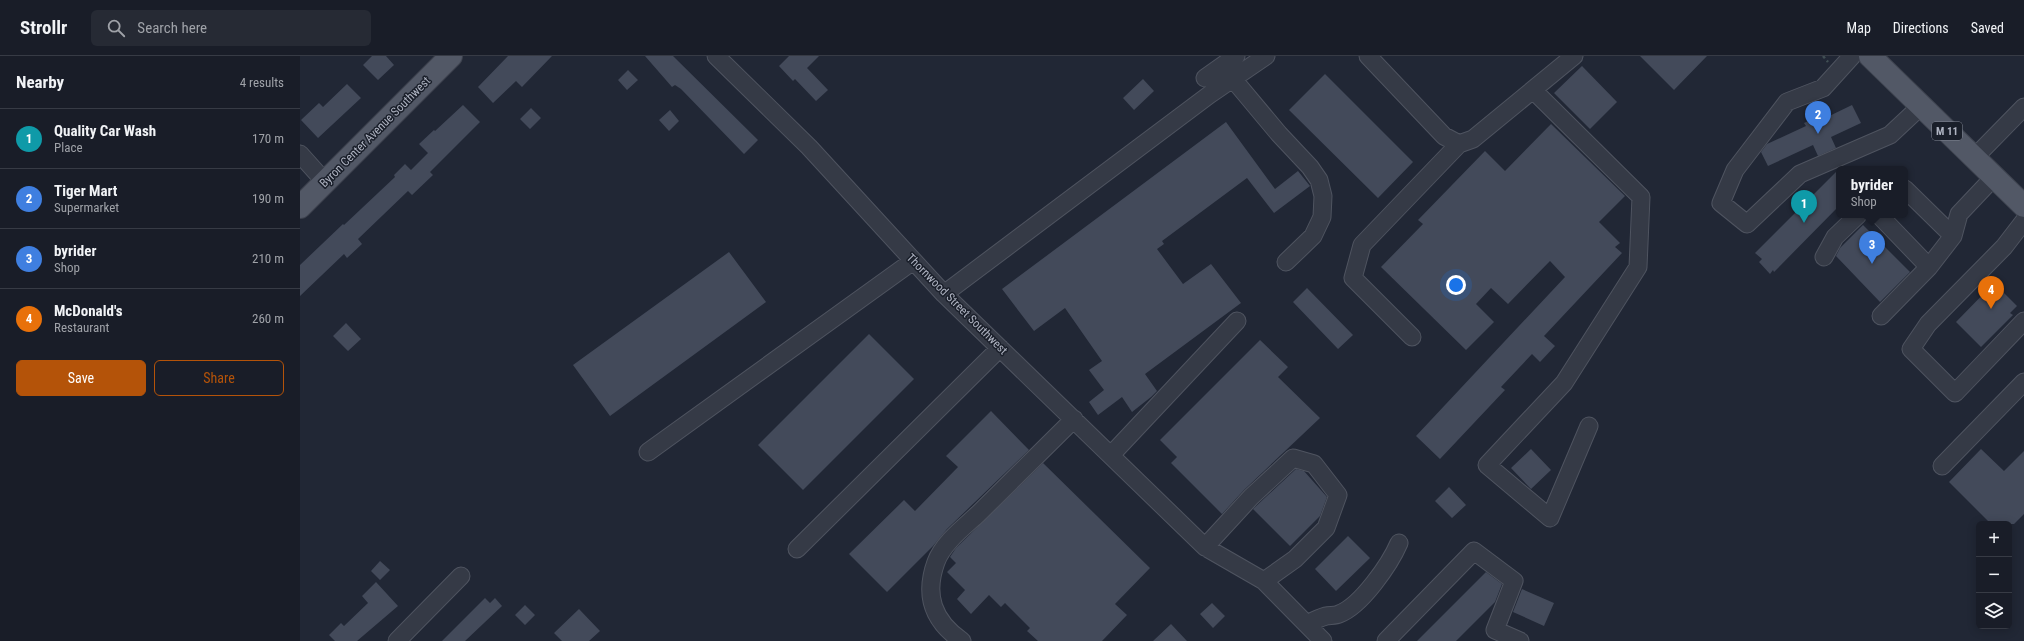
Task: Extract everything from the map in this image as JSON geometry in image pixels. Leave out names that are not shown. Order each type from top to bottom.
[{"type":"main road","name":"Byron Center Avenue Southwest","points":[[300,207],[451,56]]},
{"type":"main road","name":"M 11","points":[[1870,56],[2024,206]]},
{"type":"street","name":"Thornwood Street Southwest","points":[[716,56],[809,147],[944,294],[1205,547],[1264,581],[1323,641]]},
{"type":"street","points":[[1205,78],[1236,56]]},
{"type":"street","points":[[944,294],[1266,56]]},
{"type":"street","points":[[1368,56],[1444,136],[1459,144]]},
{"type":"street","points":[[1412,337],[1353,278],[1362,245],[1459,144],[1473,139],[1574,56]]},
{"type":"street","points":[[1852,56],[1823,88],[1787,102],[1734,170],[1721,203],[1747,224],[1800,174],[1890,135],[1921,106]]},
{"type":"street","points":[[1233,79],[1279,134],[1310,167],[1318,180],[1323,196],[1322,217],[1313,236],[1286,262]]},
{"type":"street","points":[[1533,90],[1641,197],[1638,267],[1564,383],[1487,465],[1550,518],[1589,426]]},
{"type":"street","points":[[1974,158],[2022,111]]},
{"type":"street","points":[[300,154],[325,182]]},
{"type":"street","points":[[1881,316],[1928,266],[1953,236],[1959,214],[1994,177]]},
{"type":"street","points":[[1908,192],[1953,236]]},
{"type":"street","points":[[1824,257],[1835,238],[1855,218]]},
{"type":"street","points":[[1882,218],[1928,266]]},
{"type":"street","points":[[2024,221],[2004,247],[1928,324],[1911,349],[1955,393],[2024,321]]},
{"type":"street","points":[[648,452],[913,260]]},
{"type":"street","points":[[1111,455],[1237,321]]},
{"type":"street","points":[[797,549],[1000,348]]},
{"type":"street","points":[[1942,466],[2024,382]]},
{"type":"street","points":[[962,641],[948,632],[932,605],[932,578],[936,561],[943,550],[965,527],[1074,419]]},
{"type":"street","points":[[1205,547],[1251,497],[1294,458],[1314,464],[1338,495],[1326,528],[1295,559],[1264,581]]},
{"type":"street","points":[[1307,624],[1326,616],[1339,614],[1354,604],[1382,573],[1399,543]]},
{"type":"street","points":[[1386,641],[1474,551],[1514,581],[1495,630],[1520,641]]},
{"type":"street","points":[[397,641],[461,576]]},
{"type":"building","points":[[372,56],[386,56],[394,65],[378,80],[363,65]]},
{"type":"building","points":[[508,56],[552,56],[522,87],[516,81],[493,103],[478,87]]},
{"type":"building","points":[[645,56],[673,56],[758,140],[744,154],[681,89],[675,85],[672,87]]},
{"type":"building","points":[[789,56],[819,56],[807,68],[828,90],[816,101],[795,79],[793,81],[779,66]]},
{"type":"building","points":[[1640,56],[1707,56],[1674,90]]},
{"type":"building","points":[[1582,66],[1617,102],[1590,129],[1554,93]]},
{"type":"building","points":[[628,70],[638,80],[627,90],[618,80]]},
{"type":"building","points":[[1325,74],[1413,162],[1378,198],[1289,110]]},
{"type":"building","points":[[1143,79],[1154,91],[1134,110],[1123,98]]},
{"type":"building","points":[[347,84],[361,98],[318,138],[301,120],[319,103],[323,107]]},
{"type":"building","points":[[463,105],[480,122],[430,172],[433,175],[412,195],[408,191],[358,239],[362,244],[347,258],[344,254],[300,296],[300,265],[395,177],[394,175],[405,164],[411,170],[428,153],[419,144]]},
{"type":"building","points":[[1852,105],[1861,123],[1831,137],[1836,148],[1818,156],[1813,145],[1768,166],[1761,152],[1767,144],[1806,126],[1804,123],[1819,116],[1821,120]]},
{"type":"building","points":[[531,108],[541,118],[530,129],[520,119]]},
{"type":"building","points":[[670,110],[679,121],[669,131],[659,120]]},
{"type":"building","points":[[1226,122],[1275,189],[1298,171],[1310,186],[1274,213],[1247,178],[1162,241],[1164,244],[1157,249],[1183,284],[1211,264],[1241,303],[1145,374],[1157,391],[1132,412],[1122,397],[1098,415],[1089,402],[1104,390],[1089,370],[1102,361],[1065,308],[1034,331],[1002,289]]},
{"type":"building","points":[[1551,124],[1625,196],[1599,222],[1620,243],[1615,247],[1622,253],[1544,336],[1555,346],[1540,362],[1532,354],[1501,387],[1505,390],[1440,459],[1416,436],[1565,277],[1550,261],[1508,304],[1491,288],[1476,304],[1494,322],[1466,350],[1381,267],[1423,224],[1418,220],[1485,151],[1505,171]]},
{"type":"building","points":[[1836,172],[1836,209],[1774,272],[1773,270],[1770,274],[1759,262],[1762,259],[1755,253]]},
{"type":"building","points":[[1863,225],[1910,272],[1880,302],[1836,256],[1840,248]]},
{"type":"building","points":[[729,252],[766,302],[610,416],[573,365]]},
{"type":"building","points":[[1994,283],[2017,306],[2010,313],[2013,315],[1981,347],[1956,322]]},
{"type":"building","points":[[1307,288],[1353,335],[1338,349],[1293,302]]},
{"type":"building","points":[[346,323],[361,339],[348,351],[333,336]]},
{"type":"building","points":[[869,334],[914,379],[803,490],[758,445]]},
{"type":"building","points":[[1260,340],[1288,367],[1278,377],[1320,418],[1244,490],[1222,514],[1171,463],[1177,457],[1160,440]]},
{"type":"building","points":[[991,411],[1029,450],[947,529],[933,546],[887,592],[849,554],[904,500],[915,511],[958,467],[946,456]]},
{"type":"building","points":[[1531,449],[1551,470],[1531,489],[1511,468]]},
{"type":"building","points":[[1981,449],[2004,471],[2024,451],[2024,514],[2014,524],[2012,524],[2012,521],[1988,521],[1949,482]]},
{"type":"building","points":[[1043,463],[1150,568],[1115,604],[1127,615],[1102,641],[1038,641],[1027,631],[1030,628],[1005,603],[1001,607],[989,595],[971,614],[957,599],[965,590],[947,572],[956,563],[950,557],[956,548]]},
{"type":"building","points":[[1296,469],[1304,471],[1327,497],[1320,516],[1290,546],[1253,509]]},
{"type":"building","points":[[1449,487],[1466,505],[1452,518],[1435,501]]},
{"type":"building","points":[[1348,536],[1370,558],[1336,591],[1315,569]]},
{"type":"building","points":[[380,561],[390,570],[380,580],[371,571]]},
{"type":"building","points":[[1486,572],[1502,584],[1495,602],[1456,641],[1417,641]]},
{"type":"building","points":[[376,582],[398,606],[357,641],[335,641],[329,635],[341,623],[344,626],[368,603],[362,596]]},
{"type":"building","points":[[1522,589],[1554,603],[1544,626],[1513,612]]},
{"type":"building","points":[[485,598],[490,603],[495,598],[502,606],[465,641],[442,641]]},
{"type":"building","points":[[1212,603],[1225,616],[1213,628],[1200,614]]},
{"type":"building","points":[[525,605],[535,615],[525,625],[515,615]]},
{"type":"building","points":[[579,609],[600,631],[589,641],[562,641],[554,633]]},
{"type":"building","points":[[1171,624],[1187,641],[1153,641]]},
{"type":"place","name":"Tiger Mart","points":[[1818,134]]},
{"type":"place","name":"Quality Car Wash","points":[[1804,223]]},
{"type":"place","name":"byrider","points":[[1872,264]]},
{"type":"place","name":"McDonald's","points":[[1991,309]]}]
